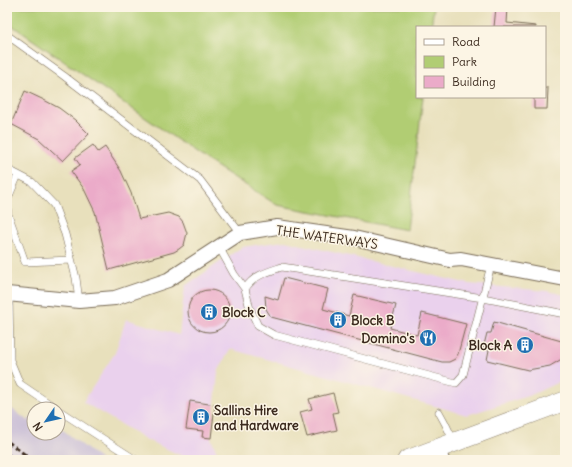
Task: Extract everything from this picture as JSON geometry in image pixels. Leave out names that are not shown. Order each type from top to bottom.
[{"type":"street","name":"THE WATERWAYS","points":[[8,294],[79,301],[115,298],[168,280],[240,233],[277,227],[354,238],[450,260],[461,259],[565,279]]},
{"type":"street","points":[[408,460],[445,450],[565,401]]},
{"type":"lane","points":[[7,35],[64,76],[200,180],[240,233]]},
{"type":"lane","points":[[7,169],[32,182],[54,205],[65,234],[76,278],[79,301]]},
{"type":"lane","points":[[18,175],[8,198],[8,214],[25,262],[71,260]]},
{"type":"lane","points":[[219,247],[234,274],[245,289],[250,309],[258,326],[274,335],[456,383],[464,375],[484,298],[491,264]]},
{"type":"lane","points":[[245,289],[250,281],[264,273],[282,267],[484,298],[565,314]]},
{"type":"lane","points":[[8,294],[8,361],[20,384],[46,401]]},
{"type":"lane","points":[[439,412],[445,423],[445,450]]},
{"type":"lane","points":[[66,414],[136,460]]},
{"type":"shaded area","points":[[285,241],[469,284],[547,291],[565,295],[565,379],[531,395],[467,415],[230,349],[218,372],[211,438],[220,460],[191,460],[147,440],[83,402],[115,353],[126,319],[179,335],[185,286],[242,247]]},
{"type":"shaded area","points":[[7,405],[26,419],[26,441],[66,441],[66,432],[101,460],[7,460]]},
{"type":"green space","points":[[7,7],[434,7],[431,26],[416,26],[416,98],[423,98],[407,230],[277,205],[205,159],[7,22]]},
{"type":"building","points":[[496,7],[508,7],[507,23],[536,26],[494,26]]},
{"type":"building","points":[[546,88],[548,88],[547,109],[534,109],[534,98],[546,98]]},
{"type":"building","points":[[25,91],[59,108],[75,120],[89,134],[63,161],[39,139],[11,124]]},
{"type":"building","points":[[93,145],[98,152],[105,147],[121,171],[131,193],[139,219],[168,213],[179,217],[183,222],[187,233],[184,245],[174,252],[109,270],[95,212],[84,189],[71,171],[80,165],[75,158]]},
{"type":"building","name":"Block B","points":[[284,278],[328,289],[323,309],[349,316],[354,295],[396,305],[390,328],[417,335],[422,313],[466,324],[458,354],[455,359],[449,362],[442,362],[271,317],[266,309],[265,296],[278,300]]},
{"type":"building","name":"Block C","points":[[205,290],[213,290],[221,293],[227,299],[230,311],[227,323],[221,329],[213,332],[205,332],[197,329],[191,323],[188,315],[188,307],[191,299],[197,293]]},
{"type":"building","name":"Block A","points":[[494,322],[565,342],[565,357],[550,366],[528,370],[487,360],[489,350],[483,349],[487,333],[491,333]]},
{"type":"building","points":[[333,393],[338,412],[333,413],[337,430],[307,437],[300,412],[312,409],[309,399]]},
{"type":"building","name":"Sallins Hire and Hardware","points":[[190,401],[215,405],[211,438],[202,437],[203,431],[186,429]]},
{"type":"railway","points":[[7,441],[32,460]]},
{"type":"railway","points":[[7,454],[15,460]]},
{"type":"place","name":"Block C","points":[[209,312]]},
{"type":"place","name":"Block B","points":[[338,320]]},
{"type":"place","name":"Domino's","points":[[428,338]]},
{"type":"place","name":"Block A","points":[[525,345]]},
{"type":"place","name":"Sallins Hire and Hardware","points":[[201,417]]}]
